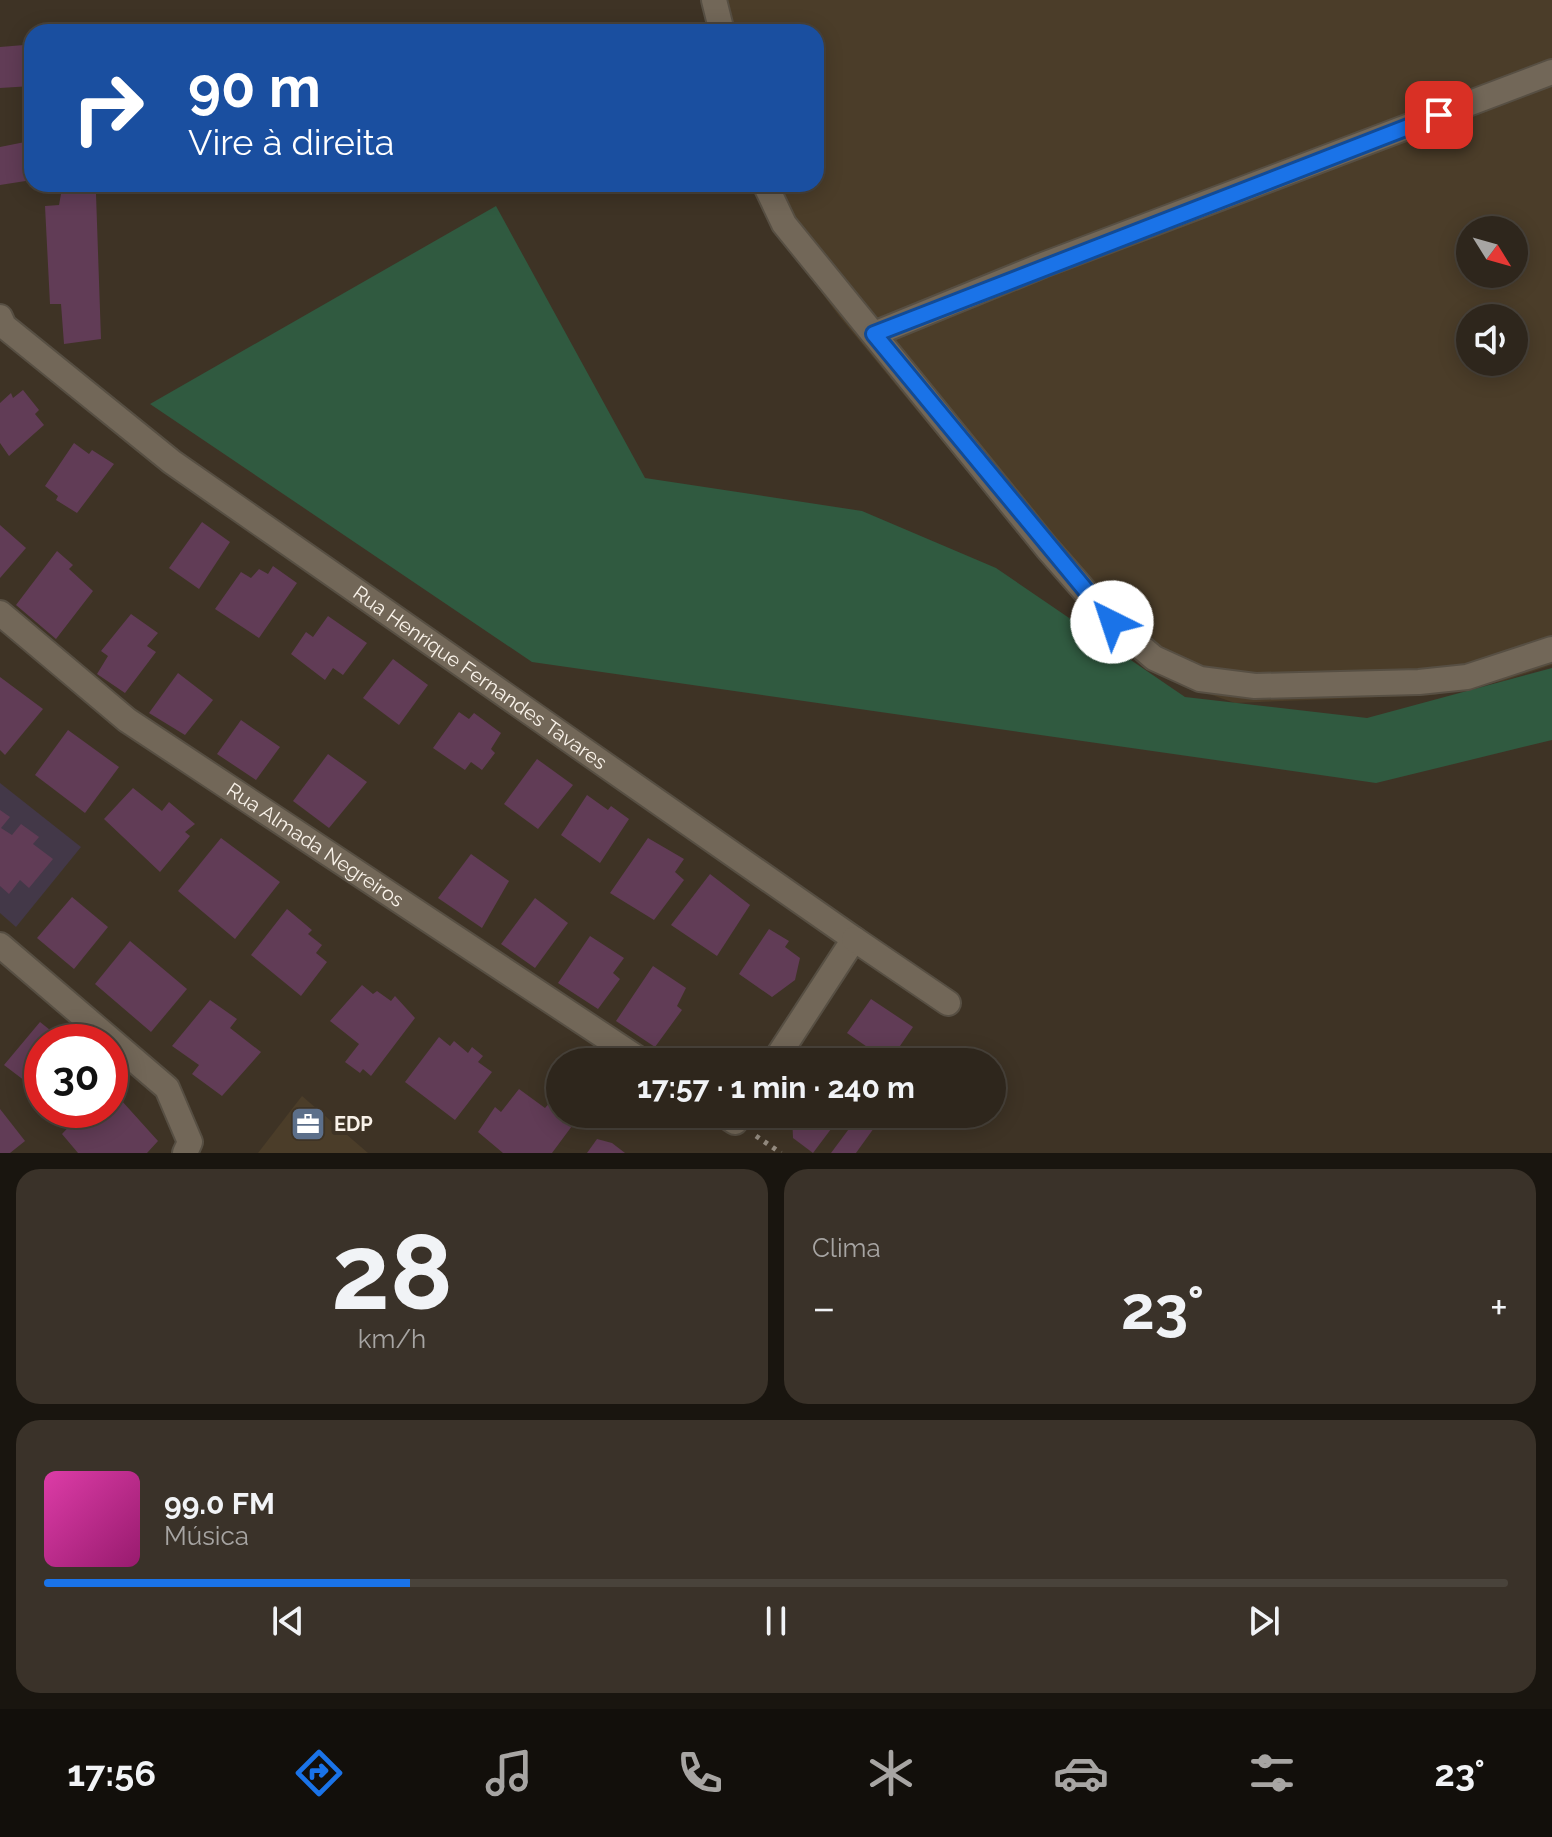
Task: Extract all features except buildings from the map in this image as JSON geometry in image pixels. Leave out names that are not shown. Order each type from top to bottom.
[{"type":"street","points":[[714,0],[720,24]]},
{"type":"street","points":[[874,334],[1043,265],[1552,72]]},
{"type":"street","points":[[769,192],[784,224],[1075,580],[1112,622],[1154,658],[1200,679],[1255,686],[1419,682],[1467,677],[1552,649]]},
{"type":"street","name":"Rua Henrique Fernandes Tavares","points":[[0,317],[4,326],[172,462],[948,1003]]},
{"type":"street","name":"Rua Almada Negreiros","points":[[0,613],[127,720],[622,1048]]},
{"type":"street","points":[[783,1048],[854,939]]},
{"type":"street","points":[[0,945],[167,1088],[190,1142],[185,1153]]},
{"type":"path","points":[[748,1128],[781,1153]]},
{"type":"shaded area","points":[[703,0],[1552,0],[1552,665],[1503,681],[1434,695],[1235,703],[1186,686],[1092,615],[960,463],[839,316],[773,228],[759,192],[824,192],[824,24],[710,24]]},
{"type":"shaded area","points":[[0,783],[81,847],[16,927],[0,913]]},
{"type":"shaded area","name":"EDP","points":[[302,1096],[368,1153],[258,1153]]},
{"type":"green space","points":[[496,206],[645,478],[862,511],[996,568],[1185,697],[1367,718],[1552,668],[1552,740],[1376,783],[532,662],[150,404]]},
{"type":"place","name":"EDP","points":[[308,1124]]},
{"type":"route","points":[[1112,622],[1047,548],[874,334],[1043,265],[1439,115]]}]
